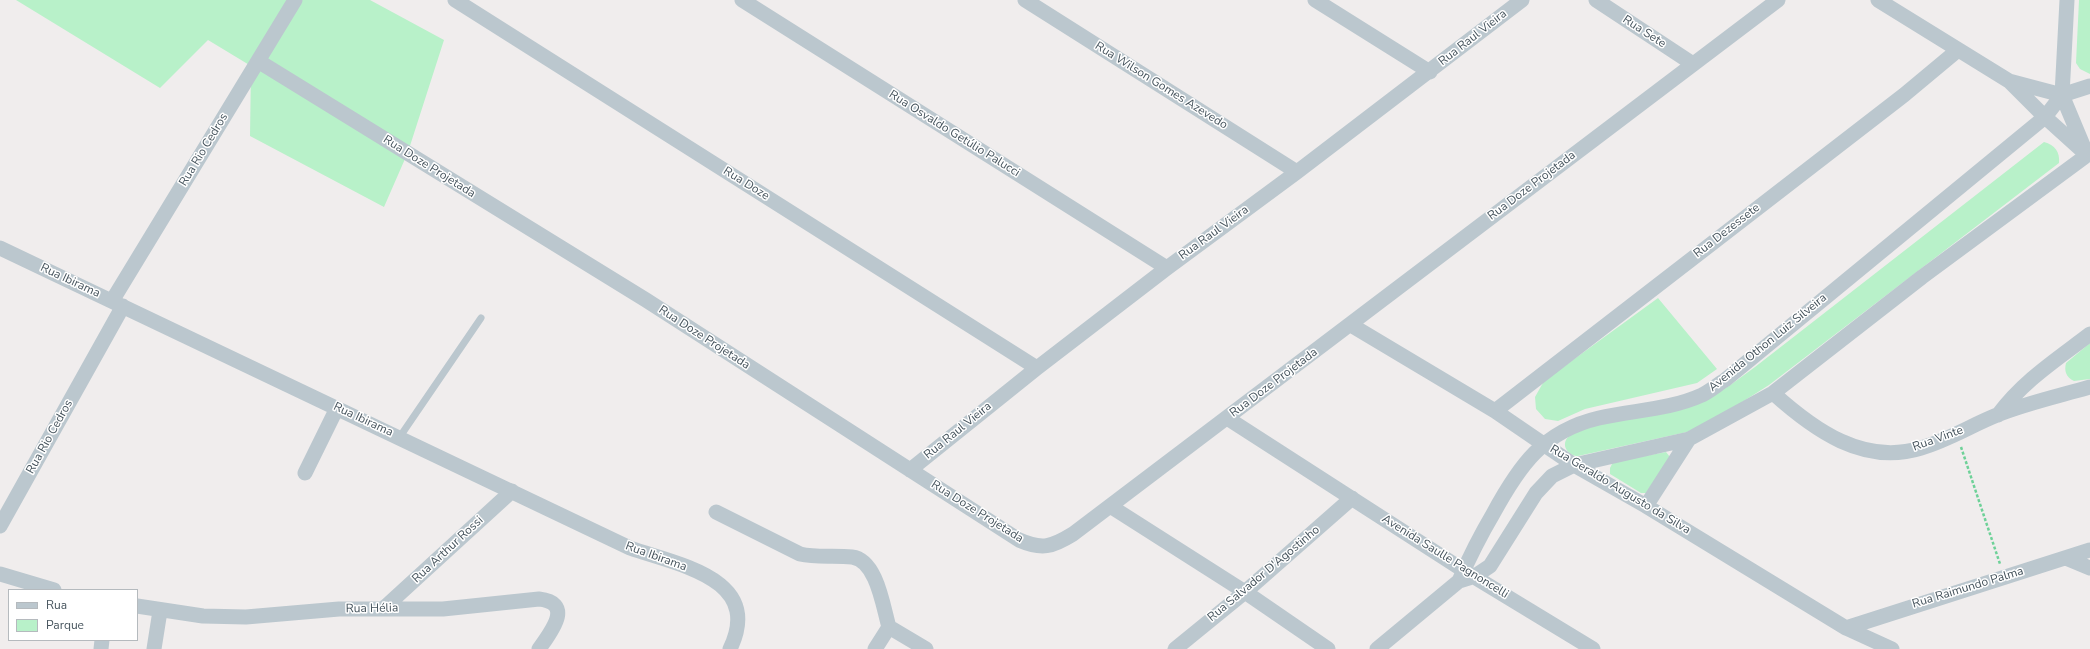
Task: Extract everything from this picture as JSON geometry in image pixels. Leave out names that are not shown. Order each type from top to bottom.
[{"type":"street","name":"Rua Rio Cedros","points":[[0,526],[117,304],[295,0]]},
{"type":"street","name":"Rua Doze","points":[[455,0],[1037,368]]},
{"type":"street","name":"Rua Osvaldo Getúlio Palucci","points":[[742,0],[1166,268]]},
{"type":"street","name":"Rua Wilson Gomes Azevedo","points":[[1025,0],[1297,172]]},
{"type":"street","points":[[1315,0],[1430,72]]},
{"type":"street","name":"Rua Raul Vieira","points":[[910,470],[1037,368],[1166,268],[1430,72],[1522,0]]},
{"type":"street","name":"Rua Sete","points":[[1596,0],[1692,64]]},
{"type":"street","name":"Rua Doze Projetada","points":[[258,61],[652,305],[1019,540],[1033,546],[1046,546],[1058,543],[1073,534],[1778,0]]},
{"type":"street","points":[[1878,0],[2009,81],[2045,117],[2089,156]]},
{"type":"street","points":[[2067,0],[2062,95],[2089,156]]},
{"type":"street","name":"Rua Dezessete","points":[[1495,411],[1904,94],[1958,50]]},
{"type":"street","points":[[2009,81],[2062,95],[2090,86]]},
{"type":"street","name":"Avenida Othon Luiz Silveira","points":[[1466,576],[1470,554],[1509,484],[1527,459],[1544,443],[1567,429],[1598,418],[1676,404],[1703,395],[1731,375],[2045,117],[2062,95]]},
{"type":"street","name":"Avenida Othon Luiz Silveira","points":[[1377,649],[1466,576],[1490,566],[1536,493],[1552,476],[1574,465],[1689,439],[1773,393],[1922,277],[2089,156]]},
{"type":"street","name":"Rua Ibirama","points":[[0,248],[630,548],[712,578],[726,589],[735,603],[738,618],[737,634],[730,649]]},
{"type":"street","name":"Rua Geraldo Augusto da Silva","points":[[1351,324],[1495,411],[1544,443],[1574,465],[1646,506],[1846,628],[1892,649]]},
{"type":"street","points":[[1998,415],[2013,395],[2026,383],[2090,334]]},
{"type":"street","name":"Rua Vinte","points":[[1773,393],[1797,415],[1837,440],[1865,451],[1892,454],[1921,448],[1998,415],[2090,387]]},
{"type":"street","points":[[305,473],[337,408]]},
{"type":"street","name":"Avenida Saulle Pagnoncelli","points":[[1227,418],[1352,498],[1466,576],[1593,649]]},
{"type":"street","points":[[1646,506],[1689,439]]},
{"type":"street","name":"Rua Arthur Rossi","points":[[384,608],[512,491]]},
{"type":"street","name":"Rua Salvador D'Agostinho","points":[[1175,649],[1244,592],[1352,498]]},
{"type":"street","points":[[1110,506],[1244,592],[1328,649]]},
{"type":"street","points":[[716,512],[800,554],[812,557],[860,559],[870,567],[874,576],[889,627],[926,649]]},
{"type":"street","name":"Rua Raimundo Palma","points":[[1846,628],[2090,550]]},
{"type":"street","points":[[2066,558],[2090,568]]},
{"type":"street","points":[[0,574],[51,589]]},
{"type":"street","name":"Rua Hélia","points":[[138,606],[160,611],[203,616],[246,617],[339,609],[443,609],[539,599],[547,600],[553,603],[558,609],[558,616],[555,625],[539,649]]},
{"type":"street","points":[[154,649],[160,611]]},
{"type":"street","points":[[875,649],[889,627]]},
{"type":"lane","points":[[399,438],[481,318]]},
{"type":"path","points":[[1957,433],[2004,578]]},
{"type":"green space","points":[[16,0],[370,0],[444,40],[408,152],[384,207],[250,136],[251,66],[208,40],[160,88]]},
{"type":"green space","points":[[2079,0],[2090,0],[2090,74],[2080,69],[2076,63]]},
{"type":"green space","points":[[2044,142],[2054,147],[2058,152],[2059,163],[1769,385],[1717,418],[1687,432],[1578,456],[1572,455],[1566,449],[1566,440],[1574,433],[1588,427],[1608,421],[1694,403],[1706,399],[1725,388],[1755,367]]},
{"type":"green space","points":[[1658,298],[1717,369],[1697,383],[1585,409],[1558,421],[1545,419],[1536,409],[1535,397],[1544,381]]},
{"type":"green space","points":[[2090,343],[2090,379],[2074,381],[2066,374],[2066,363]]},
{"type":"green space","points":[[1666,452],[1670,457],[1646,493],[1641,493],[1610,474],[1610,468],[1613,462]]}]
